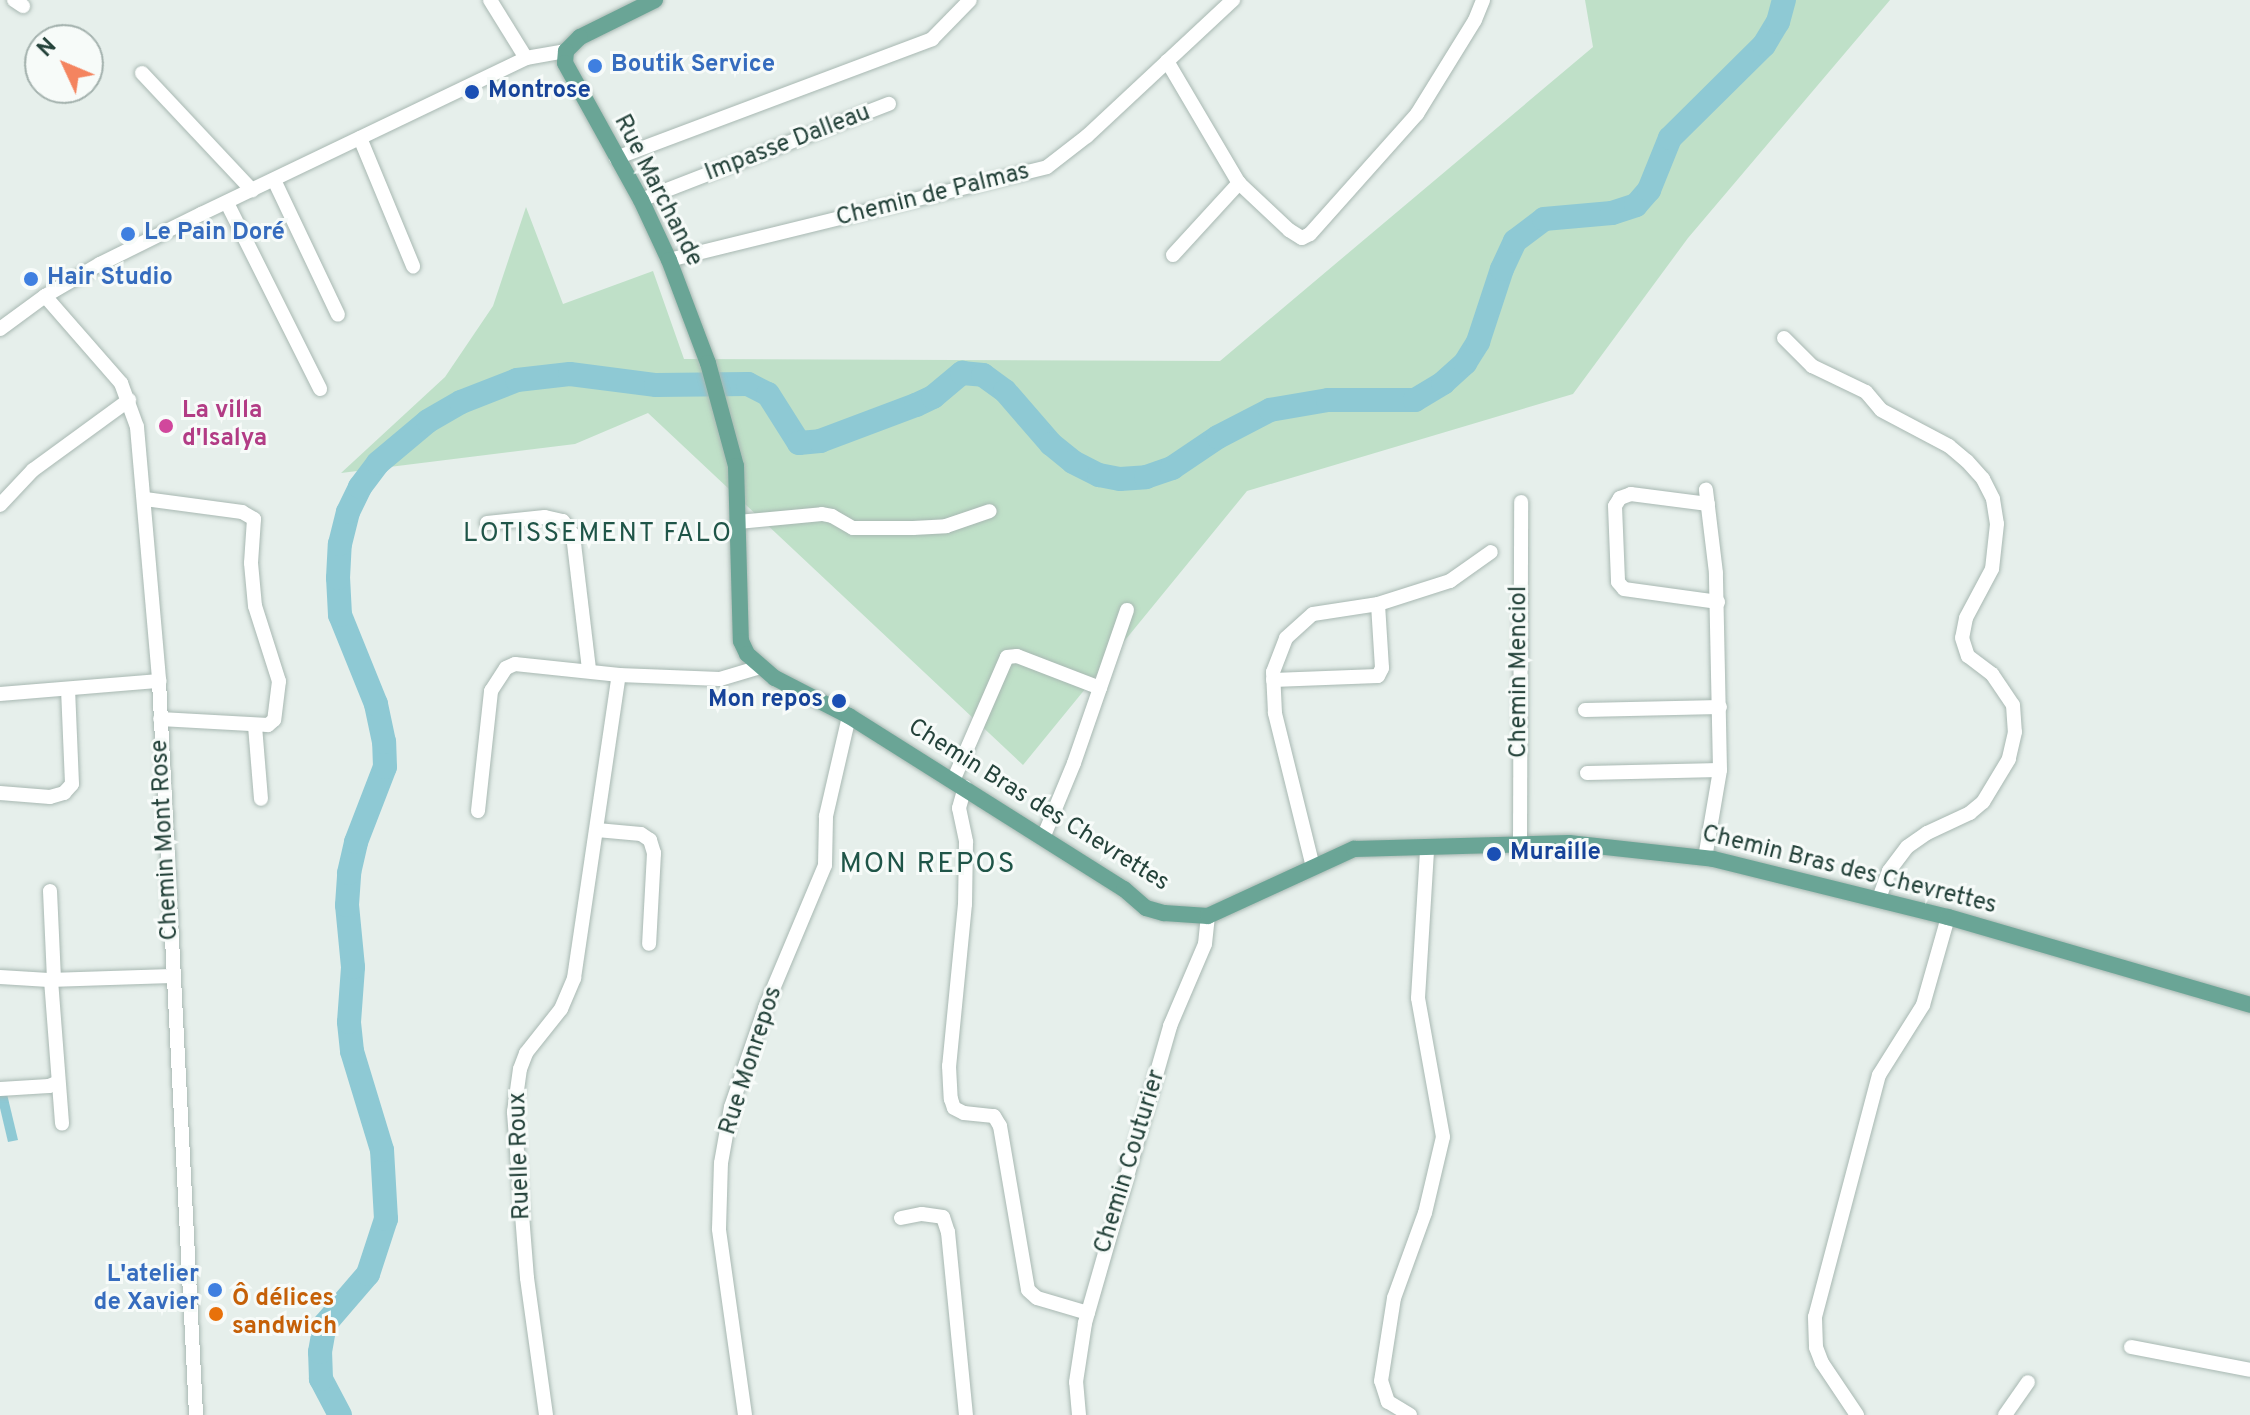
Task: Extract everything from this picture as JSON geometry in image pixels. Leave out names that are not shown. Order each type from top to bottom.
[{"type":"main road","points":[[566,51],[580,37],[655,0]]},
{"type":"main road","name":"Rue Marchande","points":[[566,51],[569,72],[641,200],[669,260],[708,363],[736,466],[738,522]]},
{"type":"main road","points":[[738,522],[741,641],[760,667]]},
{"type":"main road","name":"Chemin Bras des Chevrettes","points":[[760,667],[849,716],[959,784],[1124,889],[1146,908],[1208,916],[1354,849],[1381,845],[1427,849],[1569,843],[1705,858],[1879,899],[2250,1005]]},
{"type":"street","points":[[490,0],[526,58]]},
{"type":"street","points":[[616,158],[932,39],[970,0]]},
{"type":"street","name":"Chemin de Palmas","points":[[669,260],[1047,167],[1067,154],[1233,0]]},
{"type":"street","points":[[1167,61],[1239,183],[1295,236],[1302,238],[1310,234],[1417,114],[1475,20],[1483,0]]},
{"type":"street","points":[[0,329],[45,296],[100,264],[526,58],[566,51]]},
{"type":"street","points":[[142,73],[252,190]]},
{"type":"street","name":"Impasse Dalleau","points":[[641,200],[889,104]]},
{"type":"street","points":[[360,138],[413,266]]},
{"type":"street","points":[[274,180],[338,315]]},
{"type":"street","points":[[1173,255],[1239,183]]},
{"type":"street","points":[[227,203],[320,389]]},
{"type":"street","name":"Chemin Mont Rose","points":[[45,296],[101,355],[129,400],[137,427],[159,681],[196,1415]]},
{"type":"street","points":[[1784,338],[1812,366],[1866,392],[1881,410],[1949,446],[1983,479],[1993,499],[1997,524],[1992,569],[1966,618],[1962,638],[1968,656],[1992,674],[2013,705],[2015,732],[2009,759],[1983,802],[1970,813],[1927,833],[1907,847],[1889,871],[1879,899]]},
{"type":"street","points":[[0,505],[33,470],[129,400]]},
{"type":"street","points":[[1705,858],[1720,770],[1718,602],[1707,497],[1631,494],[1620,498],[1615,506],[1618,582],[1624,589],[1718,602]]},
{"type":"street","points":[[145,499],[242,512],[254,519],[251,563],[255,606],[279,681],[274,720],[268,725],[160,719]]},
{"type":"street","name":"Chemin Menciol","points":[[1520,843],[1521,502]]},
{"type":"street","points":[[738,522],[822,514],[853,528],[913,528],[946,526],[990,511]]},
{"type":"street","points":[[487,523],[545,517],[563,521],[573,535],[589,670]]},
{"type":"street","points":[[1313,867],[1275,713],[1273,680],[1279,650],[1304,619],[1325,612],[1378,604],[1450,581],[1491,552]]},
{"type":"street","points":[[1273,680],[1378,676],[1382,668],[1378,604]]},
{"type":"street","points":[[1043,838],[1127,610]]},
{"type":"street","points":[[1088,1313],[1037,1298],[1028,1290],[1000,1126],[994,1116],[964,1113],[954,1108],[949,1066],[965,904],[966,842],[959,808],[959,784],[1007,657],[1017,656],[1100,688]]},
{"type":"street","points":[[478,811],[491,691],[499,674],[515,664],[619,675],[720,679],[760,667]]},
{"type":"street","name":"Ruelle Roux","points":[[546,1415],[527,1278],[514,1112],[520,1069],[526,1053],[561,1009],[574,978],[619,675]]},
{"type":"street","points":[[0,694],[159,681]]},
{"type":"street","points":[[0,793],[50,797],[64,793],[72,784],[68,690]]},
{"type":"street","points":[[1585,710],[1720,707]]},
{"type":"street","name":"Rue Monrepos","points":[[745,1415],[719,1229],[721,1163],[731,1107],[760,1022],[825,865],[826,816],[849,716]]},
{"type":"street","points":[[255,726],[261,799]]},
{"type":"street","points":[[1587,773],[1720,770]]},
{"type":"street","points":[[597,830],[641,834],[650,840],[654,853],[649,944]]},
{"type":"street","points":[[1410,1415],[1388,1402],[1381,1381],[1394,1298],[1425,1213],[1443,1137],[1418,998],[1427,849]]},
{"type":"street","points":[[50,891],[59,1075],[56,1083],[62,1124]]},
{"type":"street","name":"Chemin Couturier","points":[[1079,1415],[1078,1358],[1088,1313],[1170,1026],[1203,952],[1208,916]]},
{"type":"street","points":[[1857,1415],[1822,1363],[1813,1333],[1815,1317],[1879,1075],[1923,1005],[1948,917]]},
{"type":"street","points":[[0,977],[53,980],[172,976]]},
{"type":"street","points":[[0,1089],[56,1083]]},
{"type":"street","points":[[901,1218],[922,1214],[943,1217],[948,1232],[966,1415]]},
{"type":"street","points":[[2131,1347],[2250,1370]]},
{"type":"street","points":[[2005,1415],[2028,1382]]},
{"type":"green space","points":[[1585,0],[1890,0],[1688,238],[1573,394],[1247,491],[1023,765],[648,413],[575,444],[341,473],[445,377],[493,306],[526,207],[563,304],[653,271],[684,359],[1220,361],[1593,47]]},
{"type":"water","points":[[7,1094],[18,1140],[8,1142],[0,1108],[0,1095]]},
{"type":"waterway","points":[[340,1415],[321,1379],[320,1352],[325,1324],[368,1274],[386,1219],[382,1150],[352,1051],[349,1022],[353,967],[347,905],[349,873],[356,842],[385,767],[384,742],[376,704],[340,615],[338,578],[340,544],[348,512],[360,487],[378,463],[428,421],[461,402],[517,380],[570,374],[656,385],[748,384],[768,394],[799,443],[820,441],[916,405],[933,397],[962,373],[983,375],[1005,391],[1051,444],[1073,462],[1099,475],[1120,479],[1146,477],[1172,468],[1218,437],[1270,410],[1328,400],[1415,400],[1443,383],[1465,363],[1478,342],[1502,269],[1515,241],[1544,219],[1612,213],[1636,205],[1649,190],[1670,138],[1764,45],[1778,22],[1784,0]]},
{"type":"place","name":"Boutik Service","points":[[595,66]]},
{"type":"place","name":"Montrose","points":[[472,92]]},
{"type":"place","name":"Le Pain Doré","points":[[128,234]]},
{"type":"place","name":"Hair Studio","points":[[31,279]]},
{"type":"place","name":"La villa d'Isalya","points":[[166,426]]},
{"type":"place","name":"Mon repos","points":[[839,701]]},
{"type":"place","name":"Muraille","points":[[1494,854]]},
{"type":"place","name":"L'atelier de Xavier","points":[[215,1290]]},
{"type":"place","name":"Ô délices sandwich","points":[[216,1314]]},
{"type":"district","name":"LOTISSEMENT FALO","points":[[598,535]]},
{"type":"district","name":"MON REPOS","points":[[928,865]]}]
